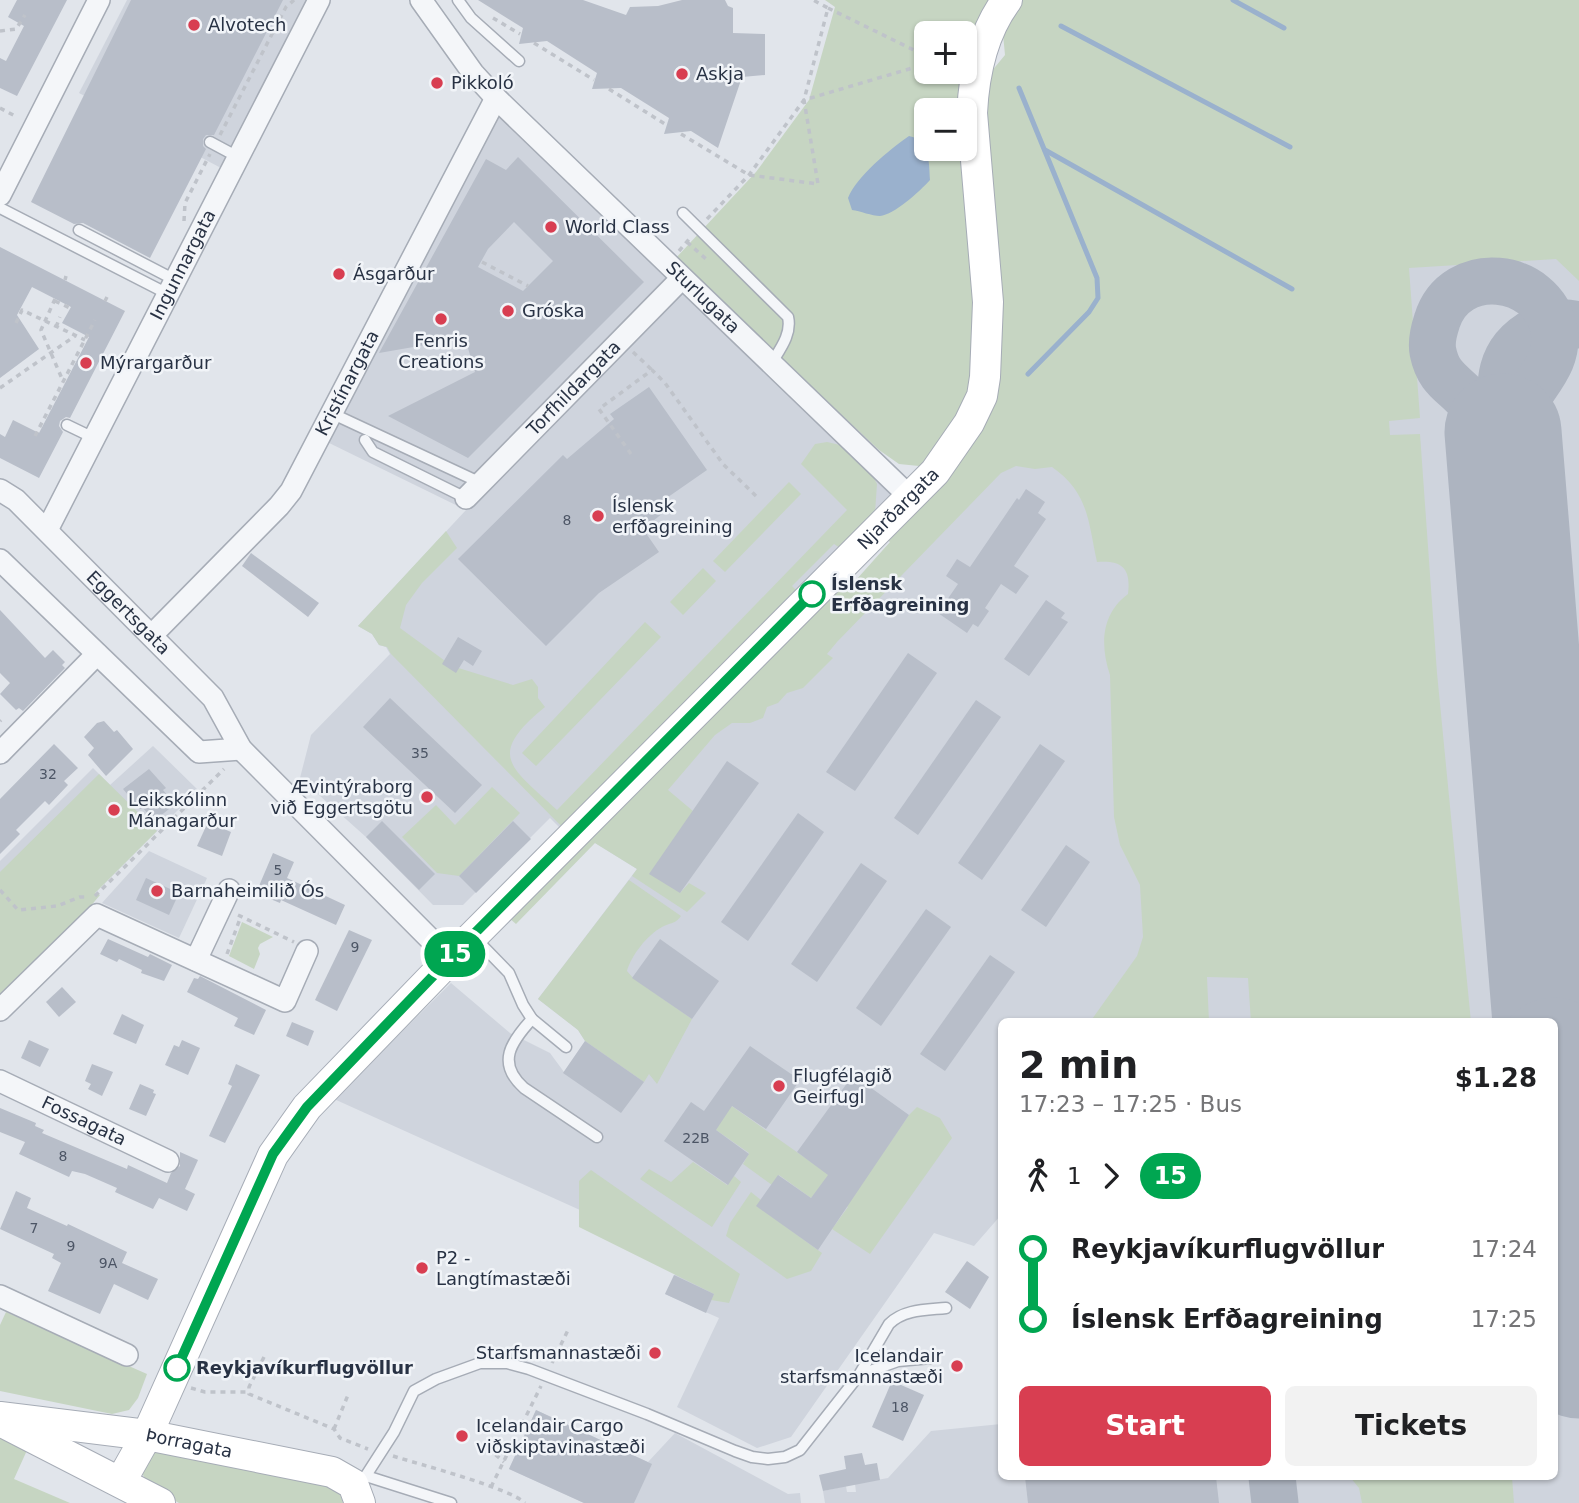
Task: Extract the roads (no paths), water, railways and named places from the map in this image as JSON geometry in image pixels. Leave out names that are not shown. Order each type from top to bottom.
[{"type":"main road","name":"Njarðargata","points":[[121,1481],[147,1435],[273,1154],[307,1107],[450,959],[935,472],[956,446],[982,396],[988,354],[988,302],[972,113],[974,83],[981,54],[1000,9],[1007,0]]},
{"type":"main road","name":"Þorragata","points":[[0,1419],[147,1435],[332,1472],[361,1490]]},
{"type":"main road","name":"Þorragata","points":[[0,1419],[160,1503]]},
{"type":"street","points":[[0,195],[99,0]]},
{"type":"street","name":"Ingunnargata","points":[[47,530],[319,0]]},
{"type":"street","name":"Sturlugata","points":[[421,0],[473,73],[496,98],[910,497]]},
{"type":"street","name":"Kristínargata","points":[[152,635],[291,491],[496,98]]},
{"type":"street","name":"Torfhildargata","points":[[474,490],[621,340],[674,271]]},
{"type":"street","name":"Eggertsgata","points":[[0,490],[16,500],[47,530],[213,698],[236,756],[450,959]]},
{"type":"street","points":[[0,560],[199,752],[236,756]]},
{"type":"street","points":[[0,752],[97,654]]},
{"type":"street","points":[[196,960],[229,890]]},
{"type":"street","points":[[0,1010],[96,906],[196,960],[285,1001],[307,951]]},
{"type":"street","name":"Fossagata","points":[[0,1081],[168,1161]]},
{"type":"street","points":[[0,1296],[127,1355]]},
{"type":"lane","points":[[458,0],[471,18],[519,61]]},
{"type":"lane","points":[[213,143],[238,158]]},
{"type":"lane","points":[[0,208],[172,287]]},
{"type":"lane","points":[[683,213],[788,317],[790,326],[787,336],[771,364]]},
{"type":"lane","points":[[79,230],[172,287]]},
{"type":"lane","points":[[331,414],[474,490]]},
{"type":"lane","points":[[67,425],[94,438]]},
{"type":"lane","points":[[365,440],[373,453],[474,490]]},
{"type":"lane","points":[[473,936],[509,973],[532,1019],[566,1047]]},
{"type":"lane","points":[[532,1019],[514,1040],[509,1054],[509,1069],[515,1080],[597,1137]]},
{"type":"lane","points":[[451,1503],[412,1492],[361,1490],[414,1391],[471,1365],[507,1363],[647,1414],[752,1457],[785,1457],[800,1450],[859,1375],[889,1324],[896,1317],[906,1313],[946,1308]]},
{"type":"lane","points":[[859,1375],[898,1362],[931,1358]]},
{"type":"water","points":[[909,136],[914,137],[914,161],[928,161],[930,180],[906,202],[886,215],[877,216],[852,210],[848,198],[852,190],[883,156]]},
{"type":"waterway","points":[[1233,0],[1284,28]]},
{"type":"waterway","points":[[1061,26],[1290,147]]},
{"type":"waterway","points":[[1019,88],[1097,278],[1098,298],[1089,312],[1028,374]]},
{"type":"waterway","points":[[1045,150],[1292,289]]},
{"type":"place","name":"Alvotech","points":[[194,25]]},
{"type":"place","name":"Askja","points":[[682,74]]},
{"type":"place","name":"Pikkoló","points":[[437,83]]},
{"type":"place","name":"World Class","points":[[551,227]]},
{"type":"place","name":"Ásgarður","points":[[339,274]]},
{"type":"place","name":"Gróska","points":[[508,311]]},
{"type":"place","name":"Fenris Creations","points":[[441,319]]},
{"type":"place","name":"Mýrargarður","points":[[86,363]]},
{"type":"place","name":"Íslensk erfðagreining","points":[[598,516]]},
{"type":"place","name":"Íslensk Erfðagreining","points":[[812,594]]},
{"type":"place","name":"Ævintýraborg við Eggertsgötu","points":[[427,797]]},
{"type":"place","name":"Leikskólinn Mánagarður","points":[[114,810]]},
{"type":"place","name":"Barnaheimilið Ós","points":[[157,891]]},
{"type":"place","name":"Flugfélagið Geirfugl","points":[[779,1086]]},
{"type":"place","name":"P2 - Langtímastæði","points":[[422,1268]]},
{"type":"place","name":"Starfsmannastæði","points":[[655,1353]]},
{"type":"place","name":"Icelandair starfsmannastæði","points":[[957,1366]]},
{"type":"place","name":"Reykjavíkurflugvöllur","points":[[177,1368]]},
{"type":"place","name":"Icelandair Cargo viðskiptavinastæði","points":[[462,1436]]}]
